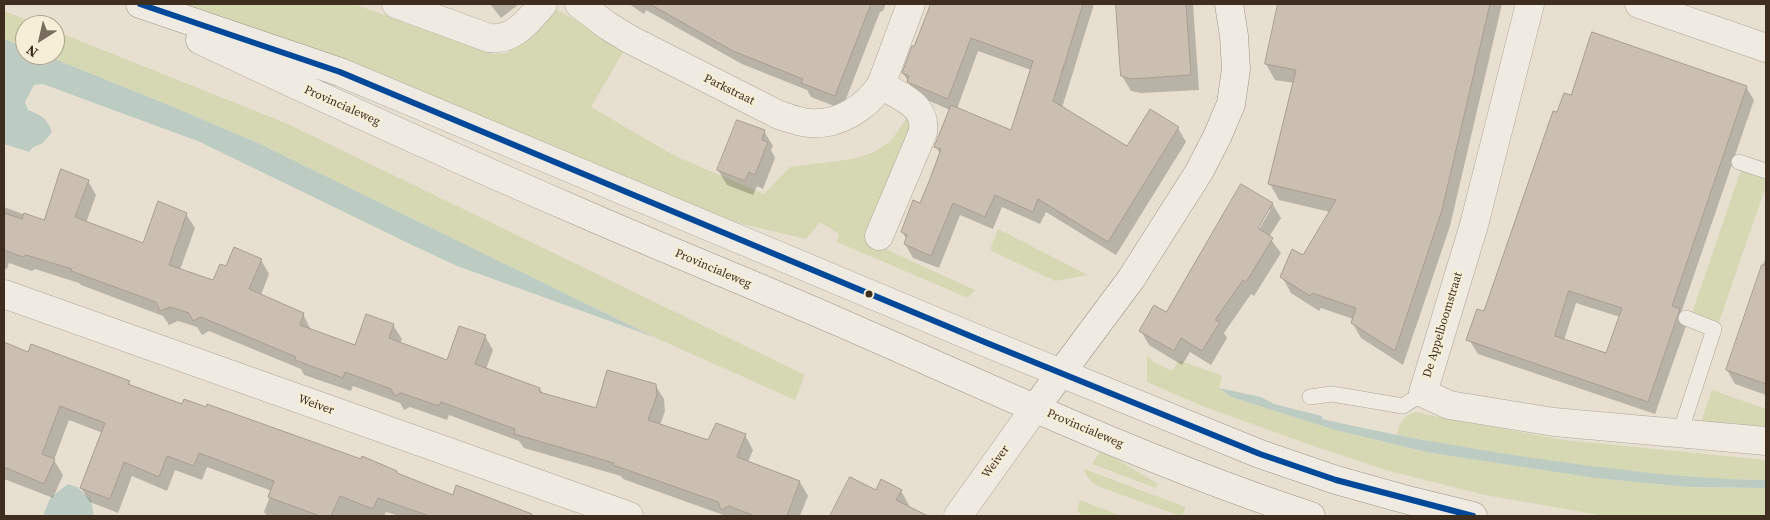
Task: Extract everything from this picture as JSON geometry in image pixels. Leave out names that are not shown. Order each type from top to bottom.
[{"type":"street","name":"Provincialeweg","points":[[122,4],[329,101],[528,190],[1093,433],[1238,491],[1311,516]]},
{"type":"street","points":[[140,4],[340,72],[1260,454],[1336,480],[1473,516]]},
{"type":"street","points":[[396,4],[489,38],[499,39],[518,31],[543,4]]},
{"type":"street","name":"Parkstraat","points":[[579,4],[608,26],[655,53],[771,111],[795,121],[810,124],[843,118],[869,100],[881,85],[911,4]]},
{"type":"street","name":"Weiver","points":[[958,516],[1131,278],[1199,172],[1217,137],[1230,104],[1236,69],[1234,36],[1229,4]]},
{"type":"street","name":"De Appelboomstraat","points":[[1530,4],[1474,224],[1423,394],[1449,405],[1554,422],[1766,441]]},
{"type":"street","points":[[1639,4],[1766,48]]},
{"type":"street","points":[[879,236],[923,132],[924,121],[915,105],[881,85]]},
{"type":"street","name":"Weiver","points":[[4,294],[629,516]]},
{"type":"lane","points":[[1739,162],[1766,171]]},
{"type":"lane","points":[[1680,433],[1714,329],[1686,318]]},
{"type":"lane","points":[[1310,397],[1332,394],[1403,406],[1423,394]]},
{"type":"green space","points":[[180,4],[354,4],[493,54],[507,53],[527,37],[554,8],[625,49],[591,107],[675,156],[764,194],[790,167],[853,159],[874,152],[891,141],[910,113],[915,122],[883,248],[975,290],[968,298],[837,242],[839,234],[820,222],[806,239],[708,216]]},
{"type":"green space","points":[[4,11],[15,15],[15,43],[4,39]]},
{"type":"green space","points":[[65,35],[288,124],[805,375],[795,400],[654,337],[258,143],[65,63]]},
{"type":"green space","points":[[1741,170],[1766,178],[1766,186],[1719,322],[1692,313]]},
{"type":"green space","points":[[998,229],[1088,275],[1055,281],[990,250]]},
{"type":"green space","points":[[1147,356],[1155,363],[1172,371],[1179,360],[1222,376],[1219,388],[1231,397],[1335,430],[1431,453],[1595,478],[1688,487],[1766,488],[1766,516],[1605,516],[1485,495],[1393,472],[1202,406],[1147,382]]},
{"type":"green space","points":[[1712,390],[1766,409],[1766,434],[1699,428]]},
{"type":"green space","points":[[1417,412],[1564,440],[1766,460],[1766,480],[1627,471],[1535,459],[1397,435],[1399,426],[1405,417]]},
{"type":"green space","points":[[1100,452],[1116,459],[1158,484],[1156,488],[1092,464]]},
{"type":"green space","points":[[1084,469],[1186,507],[1182,516],[1180,516],[1103,488],[1091,481]]},
{"type":"green space","points":[[1080,500],[1123,516],[1083,516],[1077,511]]},
{"type":"shaded area","points":[[4,39],[15,43],[15,65],[65,65],[65,63],[258,143],[654,337],[457,266],[200,142],[43,84],[34,85],[25,102],[28,110],[46,121],[52,132],[43,143],[32,148],[29,152],[4,144]]},
{"type":"shaded area","points":[[1219,388],[1261,397],[1274,404],[1322,416],[1322,419],[1470,448],[1612,469],[1704,478],[1766,480],[1766,488],[1688,487],[1595,478],[1431,453],[1335,430],[1231,397]]},
{"type":"shaded area","points":[[68,484],[77,487],[91,500],[94,516],[43,516],[50,498]]},
{"type":"building","points":[[650,4],[871,4],[835,96],[801,83],[803,79],[733,51]]},
{"type":"building","points":[[931,4],[1083,4],[1053,101],[1127,146],[1150,109],[1179,127],[1108,242],[1038,199],[1033,212],[995,195],[985,217],[953,203],[931,256],[904,244],[907,235],[901,232],[913,200],[920,203],[930,179],[941,149],[934,147],[951,105],[1011,130],[1033,61],[971,38],[948,99],[907,82],[909,76],[902,73]]},
{"type":"building","points":[[1116,4],[1186,4],[1191,75],[1131,79],[1121,76]]},
{"type":"building","points":[[1278,4],[1490,4],[1442,210],[1395,351],[1351,323],[1356,308],[1312,293],[1310,296],[1280,277],[1292,249],[1303,255],[1336,200],[1268,184],[1296,70],[1265,64]]},
{"type":"building","points":[[1592,32],[1747,86],[1672,306],[1680,309],[1648,402],[1466,340],[1477,309],[1484,311],[1553,111],[1557,112],[1564,93],[1571,95]],"holes":[[[1569,291],[1622,308],[1606,353],[1555,336]]]},
{"type":"building","points":[[737,120],[765,130],[762,140],[768,142],[755,175],[749,172],[745,181],[717,170]]},
{"type":"building","points":[[61,169],[89,180],[75,217],[143,243],[158,201],[187,213],[169,265],[213,280],[220,264],[226,266],[234,247],[262,259],[249,289],[304,313],[300,325],[355,345],[366,314],[394,324],[389,338],[447,360],[459,326],[486,335],[475,364],[540,388],[539,392],[596,408],[607,370],[656,384],[657,395],[648,420],[708,440],[716,423],[746,434],[737,457],[800,481],[787,516],[755,516],[729,506],[721,510],[718,502],[613,465],[614,463],[514,434],[515,429],[441,402],[439,406],[401,393],[395,396],[391,389],[345,372],[343,378],[295,360],[296,357],[201,317],[193,321],[189,313],[170,307],[160,311],[156,302],[71,271],[72,269],[26,255],[23,257],[4,250],[4,213],[22,219],[24,213],[44,220]]},
{"type":"building","points":[[1241,184],[1273,203],[1258,228],[1273,238],[1246,282],[1243,280],[1215,320],[1220,322],[1202,351],[1181,338],[1174,351],[1139,331],[1154,305],[1166,312]]},
{"type":"building","points":[[1762,265],[1766,265],[1766,384],[1726,370]]},
{"type":"building","points":[[4,342],[28,352],[31,344],[130,381],[128,384],[182,404],[184,399],[206,407],[207,404],[361,459],[362,456],[397,471],[397,473],[453,495],[456,485],[532,514],[532,516],[429,516],[378,498],[373,509],[340,496],[331,516],[320,516],[268,497],[274,481],[199,453],[194,466],[167,456],[159,477],[124,462],[110,499],[80,488],[105,423],[60,406],[42,454],[55,459],[44,484],[4,467]]},
{"type":"building","points":[[850,477],[876,490],[881,479],[902,490],[896,500],[928,516],[830,516]]},
{"type":"transit line","points":[[140,4],[340,72],[987,343],[1260,454],[1336,480],[1473,516]]}]
